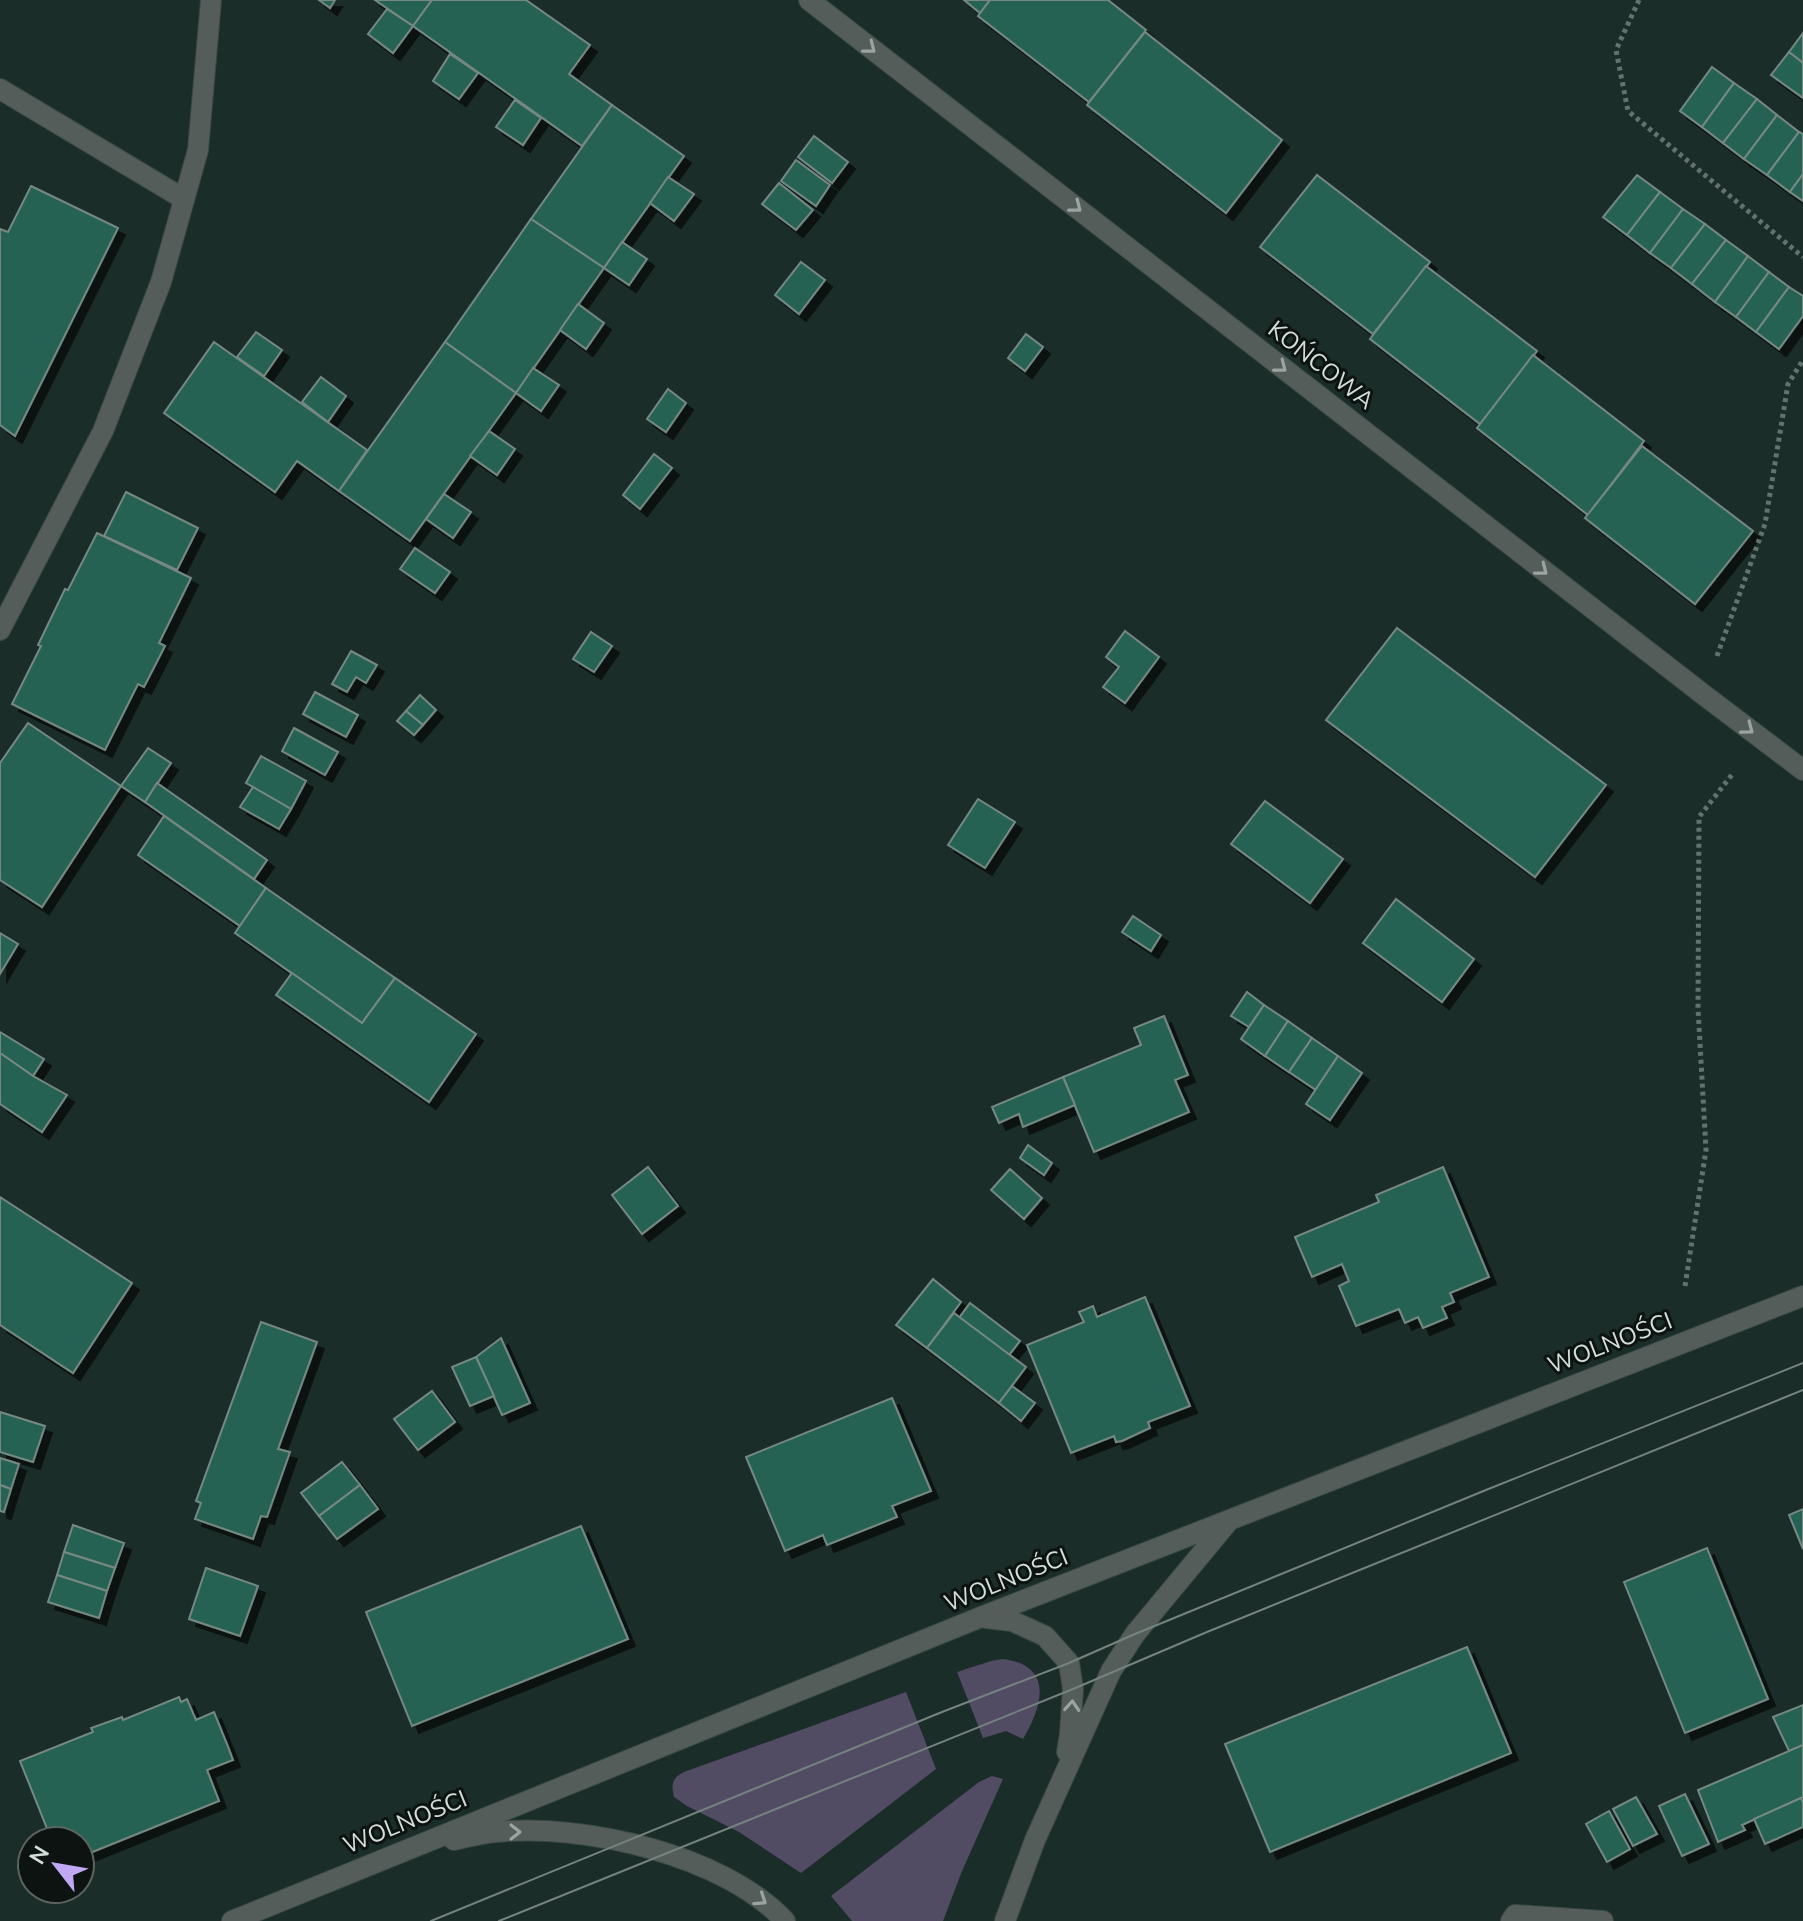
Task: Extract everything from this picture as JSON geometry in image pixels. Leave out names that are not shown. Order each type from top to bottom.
[{"type":"street","points":[[0,630],[103,431],[161,282],[198,150],[211,0]]},
{"type":"street","name":"KOŃCOWA","points":[[809,0],[1803,770]]},
{"type":"street","points":[[0,89],[184,199]]},
{"type":"street","name":"WOLNOŚCI","points":[[232,1921],[981,1617],[1803,1296]]},
{"type":"street","points":[[1005,1921],[1035,1840],[1111,1671],[1135,1634],[1230,1520]]},
{"type":"street","points":[[981,1617],[1012,1621],[1045,1636],[1069,1663],[1073,1689],[1070,1734],[1061,1783]]},
{"type":"street","points":[[411,1848],[496,1832],[559,1832],[624,1842],[717,1872],[770,1905],[785,1921]]},
{"type":"street","points":[[1511,1921],[1515,1915],[1603,1921]]},
{"type":"path","points":[[1639,0],[1616,50],[1628,111],[1803,257]]},
{"type":"path","points":[[1704,695],[1765,524],[1788,384],[1803,360]]},
{"type":"path","points":[[1685,1286],[1706,1150],[1698,1008],[1699,817],[1734,772]]},
{"type":"shaded area","points":[[1003,1659],[1020,1663],[1031,1670],[1040,1690],[1035,1714],[1023,1739],[1006,1731],[983,1738],[957,1672]]},
{"type":"shaded area","points":[[906,1692],[936,1769],[801,1873],[739,1832],[674,1797],[673,1782],[684,1772]]},
{"type":"shaded area","points":[[992,1776],[1003,1779],[943,1921],[852,1921],[831,1896],[979,1782]]},
{"type":"building","points":[[319,0],[335,0],[330,8]]},
{"type":"building","points":[[375,0],[432,0],[413,26]]},
{"type":"building","points":[[432,0],[526,0],[590,45],[569,74],[612,105],[582,146],[413,26]]},
{"type":"building","points":[[964,0],[990,0],[980,13]]},
{"type":"building","points":[[990,0],[1108,0],[1146,30],[1089,102],[978,16]]},
{"type":"building","points":[[387,9],[413,26],[393,53],[368,34]]},
{"type":"building","points":[[1145,32],[1282,140],[1226,213],[1087,105]]},
{"type":"building","points":[[1803,33],[1803,63],[1789,52]]},
{"type":"building","points":[[1789,52],[1803,63],[1803,98],[1771,75]]},
{"type":"building","points":[[450,54],[478,73],[459,99],[433,81]]},
{"type":"building","points":[[1712,67],[1734,83],[1702,127],[1680,111]]},
{"type":"building","points":[[1734,83],[1757,99],[1723,143],[1702,127]]},
{"type":"building","points":[[1757,99],[1777,115],[1744,159],[1723,143]]},
{"type":"building","points":[[515,100],[541,118],[523,145],[496,127]]},
{"type":"building","points":[[612,105],[684,156],[604,268],[531,219]]},
{"type":"building","points":[[1777,115],[1799,132],[1767,175],[1744,159]]},
{"type":"building","points":[[1799,132],[1803,134],[1803,174],[1790,192],[1767,175]]},
{"type":"building","points":[[814,136],[848,162],[832,183],[798,157]]},
{"type":"building","points":[[796,160],[830,185],[816,206],[781,181]]},
{"type":"building","points":[[1803,174],[1803,201],[1790,192]]},
{"type":"building","points":[[1317,175],[1430,262],[1373,334],[1260,247]]},
{"type":"building","points":[[1637,175],[1660,192],[1627,235],[1603,217]]},
{"type":"building","points":[[668,177],[694,194],[674,221],[650,203]]},
{"type":"building","points":[[779,183],[813,210],[796,230],[762,204]]},
{"type":"building","points":[[31,186],[118,228],[15,436],[0,425],[0,229],[8,232]]},
{"type":"building","points":[[1660,192],[1683,209],[1650,253],[1627,235]]},
{"type":"building","points":[[1683,209],[1705,224],[1671,268],[1650,253]]},
{"type":"building","points":[[531,219],[604,268],[516,393],[445,342]]},
{"type":"building","points":[[1705,224],[1726,240],[1692,284],[1671,268]]},
{"type":"building","points":[[1726,240],[1748,256],[1715,302],[1692,284]]},
{"type":"building","points":[[622,242],[647,259],[629,285],[604,268]]},
{"type":"building","points":[[1748,256],[1769,272],[1736,317],[1715,302]]},
{"type":"building","points":[[801,262],[825,280],[799,314],[775,295]]},
{"type":"building","points":[[1426,266],[1537,351],[1480,424],[1370,339]]},
{"type":"building","points":[[1769,272],[1789,287],[1756,332],[1736,317]]},
{"type":"building","points":[[1789,287],[1803,296],[1803,316],[1779,349],[1756,332]]},
{"type":"building","points":[[578,304],[604,323],[586,349],[560,330]]},
{"type":"building","points":[[256,332],[282,350],[264,376],[237,357]]},
{"type":"building","points":[[1026,334],[1043,347],[1025,371],[1008,358]]},
{"type":"building","points":[[214,342],[367,450],[339,491],[297,461],[275,492],[164,413]]},
{"type":"building","points":[[445,342],[516,393],[410,541],[339,491]]},
{"type":"building","points":[[1533,355],[1644,441],[1588,515],[1477,428]]},
{"type":"building","points":[[533,368],[559,385],[541,411],[516,393]]},
{"type":"building","points":[[321,377],[346,396],[328,422],[302,402]]},
{"type":"building","points":[[668,389],[686,403],[666,432],[647,419]]},
{"type":"building","points":[[489,431],[515,449],[497,475],[470,456]]},
{"type":"building","points":[[1642,446],[1753,531],[1695,604],[1585,518]]},
{"type":"building","points":[[654,454],[672,468],[640,509],[623,495]]},
{"type":"building","points":[[126,492],[198,528],[177,570],[104,536]]},
{"type":"building","points":[[444,494],[471,512],[453,538],[426,519]]},
{"type":"building","points":[[97,533],[191,578],[159,643],[165,646],[144,687],[138,684],[105,750],[12,704],[65,589],[68,590]]},
{"type":"building","points":[[415,548],[450,572],[435,593],[400,569]]},
{"type":"building","points":[[1397,628],[1606,785],[1535,877],[1326,720]]},
{"type":"building","points":[[1125,631],[1159,657],[1125,703],[1103,687],[1119,667],[1106,657]]},
{"type":"building","points":[[591,632],[612,646],[594,672],[573,659]]},
{"type":"building","points":[[351,651],[377,665],[366,683],[356,677],[347,692],[332,684]]},
{"type":"building","points":[[315,692],[358,715],[346,737],[303,714]]},
{"type":"building","points":[[420,695],[436,710],[423,725],[406,711]]},
{"type":"building","points":[[406,711],[423,725],[414,735],[397,721]]},
{"type":"building","points":[[28,723],[121,786],[42,907],[0,880],[0,763]]},
{"type":"building","points":[[294,728],[338,752],[325,775],[282,751]]},
{"type":"building","points":[[148,748],[171,763],[145,802],[121,786]]},
{"type":"building","points":[[261,756],[306,781],[291,809],[246,783]]},
{"type":"building","points":[[157,783],[267,860],[254,879],[145,802]]},
{"type":"building","points":[[253,787],[291,809],[279,829],[240,807]]},
{"type":"building","points":[[978,799],[1015,822],[985,868],[948,845]]},
{"type":"building","points":[[1265,801],[1343,859],[1310,903],[1231,844]]},
{"type":"building","points":[[164,816],[266,888],[240,926],[138,855]]},
{"type":"building","points":[[266,888],[395,978],[362,1023],[235,933]]},
{"type":"building","points":[[1396,899],[1474,959],[1442,1002],[1363,943]]},
{"type":"building","points":[[1133,916],[1161,935],[1151,951],[1122,932]]},
{"type":"building","points":[[0,933],[18,944],[0,974]]},
{"type":"building","points":[[292,973],[362,1023],[395,978],[476,1034],[429,1102],[276,995]]},
{"type":"building","points":[[1247,992],[1264,1005],[1249,1027],[1231,1016]]},
{"type":"building","points":[[1264,1005],[1288,1021],[1265,1056],[1241,1039]]},
{"type":"building","points":[[1164,1016],[1188,1075],[1175,1080],[1189,1112],[1094,1152],[1063,1077],[1141,1045],[1134,1028]]},
{"type":"building","points":[[1288,1021],[1312,1038],[1289,1072],[1265,1056]]},
{"type":"building","points":[[0,1032],[44,1059],[33,1076],[0,1053]]},
{"type":"building","points":[[1312,1038],[1338,1056],[1316,1090],[1289,1072]]},
{"type":"building","points":[[0,1053],[67,1095],[42,1132],[0,1104]]},
{"type":"building","points":[[1338,1056],[1362,1073],[1330,1120],[1306,1104]]},
{"type":"building","points":[[1063,1077],[1075,1105],[1023,1127],[1019,1114],[999,1123],[992,1107]]},
{"type":"building","points":[[1028,1145],[1052,1163],[1044,1175],[1020,1158]]},
{"type":"building","points":[[648,1167],[678,1206],[642,1234],[612,1195]]},
{"type":"building","points":[[1443,1167],[1489,1277],[1450,1293],[1454,1302],[1442,1307],[1447,1318],[1423,1328],[1418,1317],[1405,1323],[1399,1309],[1356,1326],[1339,1286],[1349,1281],[1342,1264],[1312,1277],[1295,1237],[1379,1202],[1376,1195]]},
{"type":"building","points":[[1010,1169],[1042,1198],[1024,1219],[991,1190]]},
{"type":"building","points":[[0,1197],[132,1283],[73,1373],[0,1325]]},
{"type":"building","points":[[933,1279],[961,1302],[927,1348],[896,1325]]},
{"type":"building","points":[[1145,1297],[1190,1406],[1148,1422],[1150,1428],[1122,1441],[1116,1442],[1114,1436],[1071,1453],[1027,1345],[1084,1322],[1079,1312],[1093,1306],[1097,1317]]},
{"type":"building","points":[[970,1303],[1020,1341],[1009,1355],[959,1318]]},
{"type":"building","points":[[954,1313],[1026,1367],[999,1403],[927,1348]]},
{"type":"building","points":[[261,1322],[317,1342],[278,1449],[290,1452],[267,1517],[261,1516],[253,1539],[195,1519],[201,1503],[196,1501]]},
{"type":"building","points":[[501,1338],[530,1403],[502,1415],[476,1357]]},
{"type":"building","points":[[476,1357],[494,1396],[470,1406],[452,1367]]},
{"type":"building","points":[[1012,1386],[1035,1403],[1021,1421],[999,1403]]},
{"type":"building","points":[[432,1391],[455,1422],[418,1450],[394,1419]]},
{"type":"building","points":[[892,1398],[931,1491],[892,1506],[897,1517],[827,1545],[823,1535],[785,1551],[746,1457]]},
{"type":"building","points":[[0,1412],[45,1426],[33,1462],[0,1452]]},
{"type":"building","points":[[0,1458],[19,1464],[11,1489],[0,1485]]},
{"type":"building","points":[[342,1462],[360,1485],[319,1516],[301,1493]]},
{"type":"building","points":[[0,1485],[11,1489],[4,1512],[0,1511]]},
{"type":"building","points":[[360,1485],[378,1509],[337,1539],[319,1516]]},
{"type":"building","points":[[1803,1509],[1803,1549],[1789,1515]]},
{"type":"building","points":[[73,1525],[124,1543],[115,1568],[64,1552]]},
{"type":"building","points":[[581,1526],[628,1639],[412,1726],[366,1612]]},
{"type":"building","points":[[1707,1548],[1768,1699],[1685,1733],[1624,1582]]},
{"type":"building","points":[[64,1552],[115,1568],[107,1591],[57,1575]]},
{"type":"building","points":[[206,1568],[258,1586],[240,1636],[189,1619]]},
{"type":"building","points":[[57,1575],[107,1591],[99,1618],[48,1602]]},
{"type":"building","points":[[1467,1647],[1511,1753],[1270,1852],[1225,1744]]},
{"type":"building","points":[[179,1697],[181,1702],[187,1699],[196,1720],[214,1712],[233,1760],[207,1770],[219,1801],[96,1851],[96,1825],[46,1825],[20,1761],[93,1732],[91,1728],[122,1717],[123,1720]]},
{"type":"building","points":[[1803,1705],[1803,1745],[1789,1751],[1773,1717]]},
{"type":"building","points":[[1803,1745],[1803,1797],[1742,1825],[1745,1830],[1718,1842],[1698,1790]]},
{"type":"building","points":[[1685,1794],[1709,1844],[1682,1856],[1659,1806]]},
{"type":"building","points":[[1636,1797],[1657,1834],[1633,1846],[1613,1809]]},
{"type":"building","points":[[1801,1798],[1803,1827],[1765,1844],[1754,1819]]},
{"type":"building","points":[[1609,1811],[1630,1849],[1607,1862],[1586,1824]]},
{"type":"tram line","points":[[431,1921],[1803,1363]]},
{"type":"tram line","points":[[499,1921],[1803,1390]]}]
